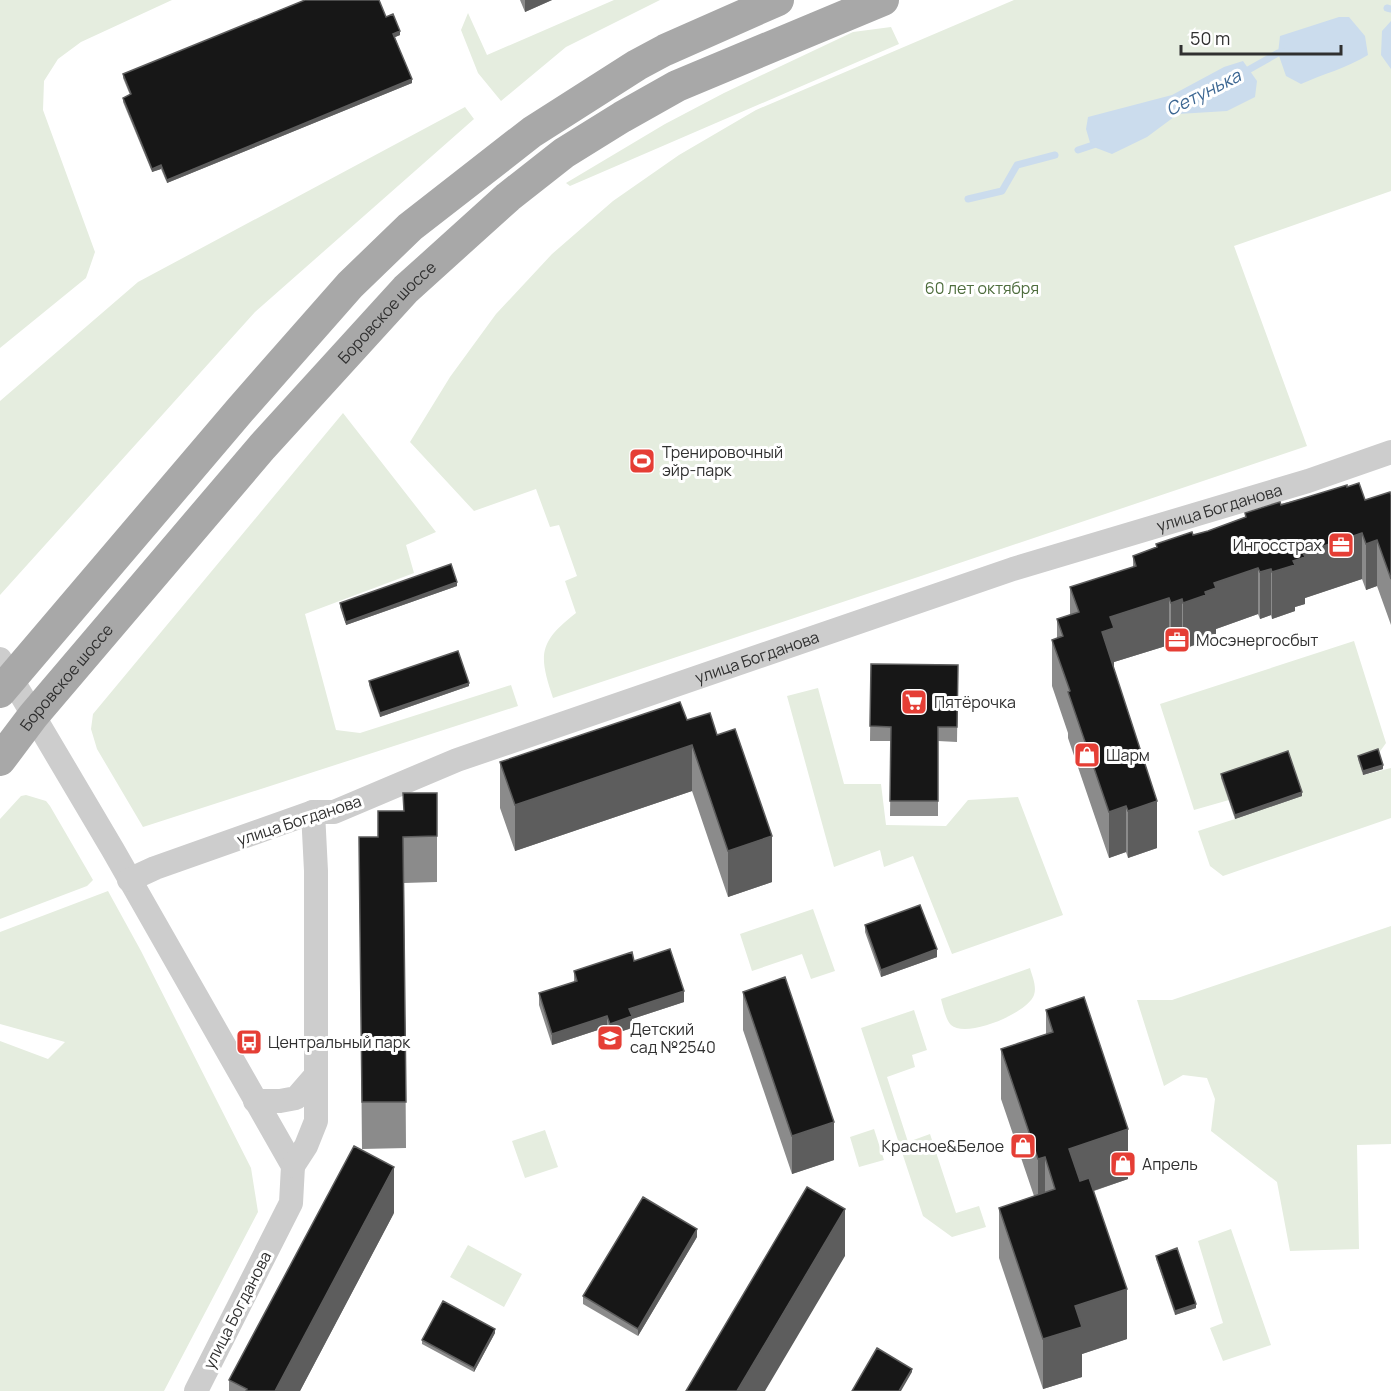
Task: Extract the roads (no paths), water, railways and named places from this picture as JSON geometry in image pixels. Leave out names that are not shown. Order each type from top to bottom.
[{"type":"main road","points":[[4,677],[350,285],[410,227],[532,132],[637,65],[665,50],[778,0]]},
{"type":"main road","name":"Боровское шоссе","points":[[0,760],[33,716],[262,447],[421,275],[508,197],[573,147],[677,86],[883,0]]},
{"type":"street","name":"улица Богданова","points":[[129,880],[155,868],[314,812],[334,812],[457,760],[1012,569],[1300,483],[1391,452]]},
{"type":"street","points":[[4,677],[33,716],[293,1166],[306,1146],[316,1121],[314,812]]},
{"type":"street","points":[[255,1101],[280,1101],[296,1098],[316,1075]]},
{"type":"street","name":"улица Богданова","points":[[196,1391],[291,1203],[293,1166]]},
{"type":"water","points":[[1339,17],[1349,17],[1365,36],[1368,55],[1301,84],[1286,76],[1278,53],[1280,36]]},
{"type":"water","points":[[1391,21],[1391,69],[1381,55],[1382,31]]},
{"type":"water","points":[[1243,61],[1257,81],[1255,97],[1227,111],[1178,114],[1147,137],[1112,154],[1091,146],[1086,129],[1088,117],[1172,95],[1224,67]]},
{"type":"waterway","name":"Сетунька","points":[[1387,8],[1391,9]]},
{"type":"waterway","name":"Сетунька","points":[[1241,74],[1278,53],[1287,52]]},
{"type":"waterway","name":"Сетунька","points":[[1078,150],[1099,143]]},
{"type":"waterway","name":"Сетунька","points":[[968,199],[1002,191],[1017,165],[1055,155]]},
{"type":"place","name":"Тренировочный эйр-парк","points":[[642,461]]},
{"type":"place","name":"Ингосстрах","points":[[1341,545]]},
{"type":"place","name":"Мосэнергосбыт","points":[[1177,640]]},
{"type":"place","name":"Пятёрочка","points":[[914,702]]},
{"type":"place","name":"Шарм","points":[[1087,755]]},
{"type":"place","name":"Детский сад №2540","points":[[610,1038]]},
{"type":"place","name":"Центральный парк","points":[[249,1042]]},
{"type":"place","name":"Красное&Белое","points":[[1023,1146]]},
{"type":"place","name":"Апрель","points":[[1123,1164]]},
{"type":"park label","name":"60 лет октября","points":[[982,288]]}]
